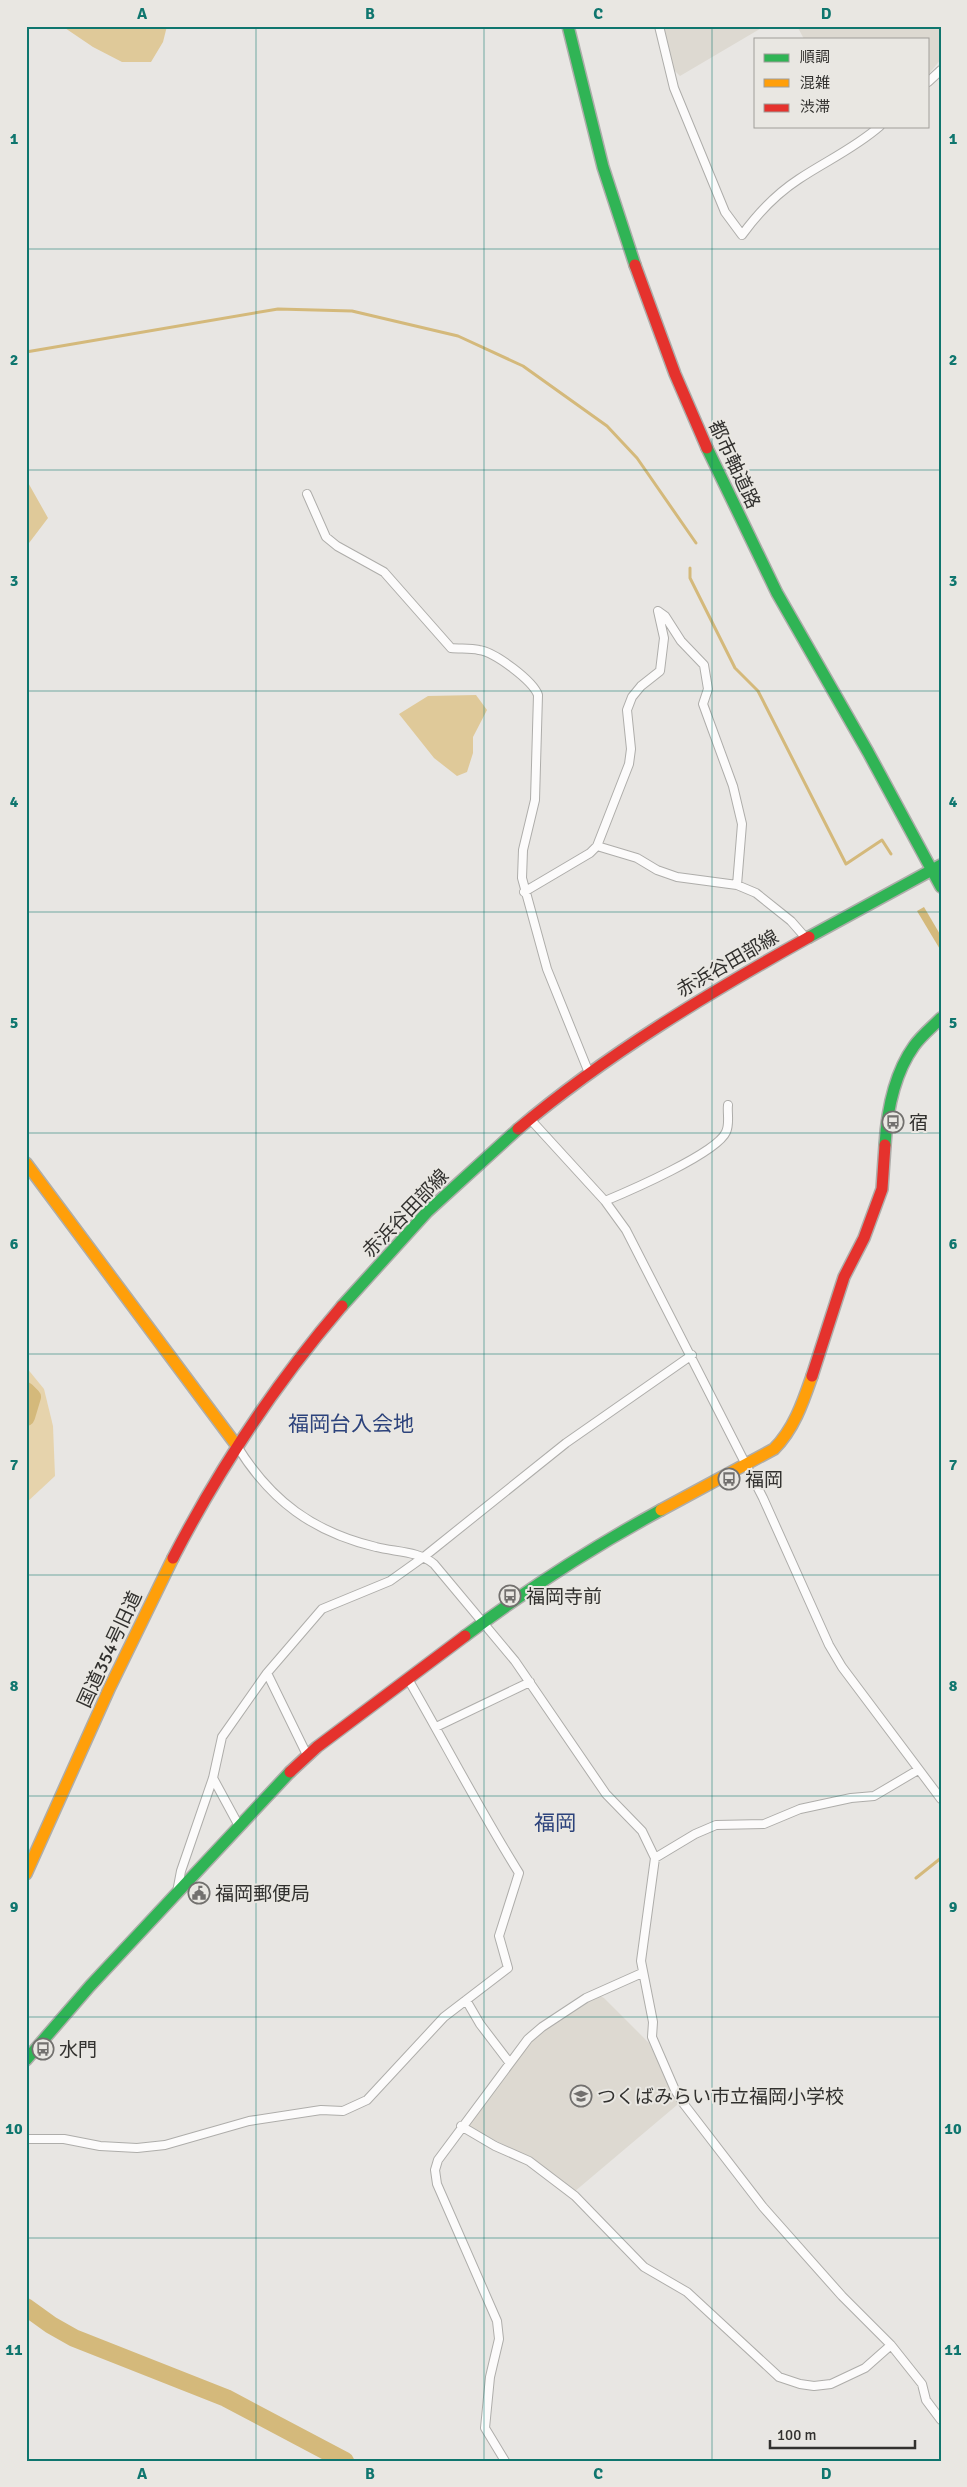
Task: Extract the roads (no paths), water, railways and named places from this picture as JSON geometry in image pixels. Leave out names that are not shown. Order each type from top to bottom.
[{"type":"main road","name":"都市軸道路","points":[[568,26],[596,137],[630,251],[667,354],[703,439],[766,573],[936,868],[941,887]]},
{"type":"main road","name":"赤浜谷田部線","points":[[237,1446],[320,1335],[394,1248],[485,1158],[530,1119],[589,1073],[680,1011],[806,937],[936,868]]},
{"type":"main road","points":[[26,2060],[90,1986],[307,1755],[484,1621],[595,1546],[774,1449],[791,1428],[800,1410],[844,1277],[862,1243],[882,1189],[886,1121],[895,1083],[914,1046],[941,1018]]},
{"type":"main road","points":[[26,1163],[237,1446]]},
{"type":"main road","name":"国道354号旧道","points":[[26,1874],[150,1601],[237,1446]]},
{"type":"street","points":[[659,26],[674,88],[726,212],[742,235],[758,214],[798,179],[860,143],[878,128]]},
{"type":"street","points":[[930,80],[941,70]]},
{"type":"street","points":[[307,494],[326,537],[337,546],[384,572],[451,648],[481,650],[490,654],[535,686],[538,695],[538,772],[535,800],[523,850],[522,878],[524,892],[547,969],[589,1073]]},
{"type":"street","points":[[524,892],[590,853],[597,846],[629,764],[631,749],[627,710],[632,697],[641,686],[660,671],[664,638],[658,611],[665,616],[681,641],[704,665],[708,689],[703,704],[732,786],[742,824],[737,885]]},
{"type":"street","points":[[597,846],[637,858],[658,870],[677,877],[737,885],[766,898],[791,920],[806,937]]},
{"type":"street","points":[[606,1201],[692,1159],[717,1143],[727,1132],[728,1105]]},
{"type":"street","points":[[530,1119],[606,1201],[626,1230],[747,1465],[829,1645],[842,1667],[941,1800]]},
{"type":"street","points":[[177,1892],[181,1871],[213,1778],[222,1737],[267,1673],[322,1609],[390,1581],[425,1556],[566,1443],[692,1355]]},
{"type":"street","points":[[237,1446],[263,1484],[282,1502],[314,1525],[374,1547],[425,1556],[484,1621],[530,1682],[606,1794],[642,1831],[655,1858],[642,1960],[642,1974],[653,2022],[652,2037],[675,2090],[763,2207],[842,2296],[891,2345],[922,2384],[926,2400],[941,2420]]},
{"type":"street","points":[[267,1673],[307,1755]]},
{"type":"street","points":[[26,2139],[64,2138],[100,2146],[137,2148],[166,2145],[249,2121],[321,2110],[343,2111],[367,2100],[444,2017],[508,1968],[499,1936],[519,1873],[492,1829],[408,1679]]},
{"type":"street","points":[[436,1727],[530,1682]]},
{"type":"street","points":[[655,1858],[695,1834],[716,1825],[764,1824],[800,1810],[851,1798],[874,1796],[918,1770]]},
{"type":"street","points":[[213,1778],[239,1826]]},
{"type":"street","points":[[505,2461],[485,2428],[490,2377],[499,2339],[497,2321],[466,2254],[436,2177],[438,2160],[461,2126],[528,2039],[542,2027],[586,1998],[642,1974]]},
{"type":"street","points":[[466,2000],[480,2024],[509,2062]]},
{"type":"street","points":[[461,2126],[495,2146],[529,2161],[575,2196],[644,2266],[687,2292],[779,2377],[807,2385],[831,2384],[865,2368],[891,2345]]},
{"type":"waterway","points":[[26,352],[278,309],[352,311],[458,336],[523,366],[607,426],[637,458],[696,543]]},
{"type":"waterway","points":[[690,568],[690,578],[735,668],[758,691],[846,864],[882,840],[891,854]]},
{"type":"waterway","points":[[26,1391],[32,1397],[26,1417]]},
{"type":"waterway","points":[[916,1878],[941,1858]]},
{"type":"waterway","points":[[26,2307],[51,2325],[74,2338],[226,2398],[345,2461]]},
{"type":"place","name":"宿","points":[[893,1122]]},
{"type":"place","name":"福岡","points":[[729,1479]]},
{"type":"place","name":"福岡寺前","points":[[510,1596]]},
{"type":"place","name":"福岡郵便局","points":[[199,1893]]},
{"type":"place","name":"水門","points":[[43,2049]]},
{"type":"place","name":"つくばみらい市立福岡小学校","points":[[581,2096]]},
{"type":"district","name":"福岡台入会地","points":[[351,1424]]},
{"type":"district","name":"福岡","points":[[555,1823]]}]
